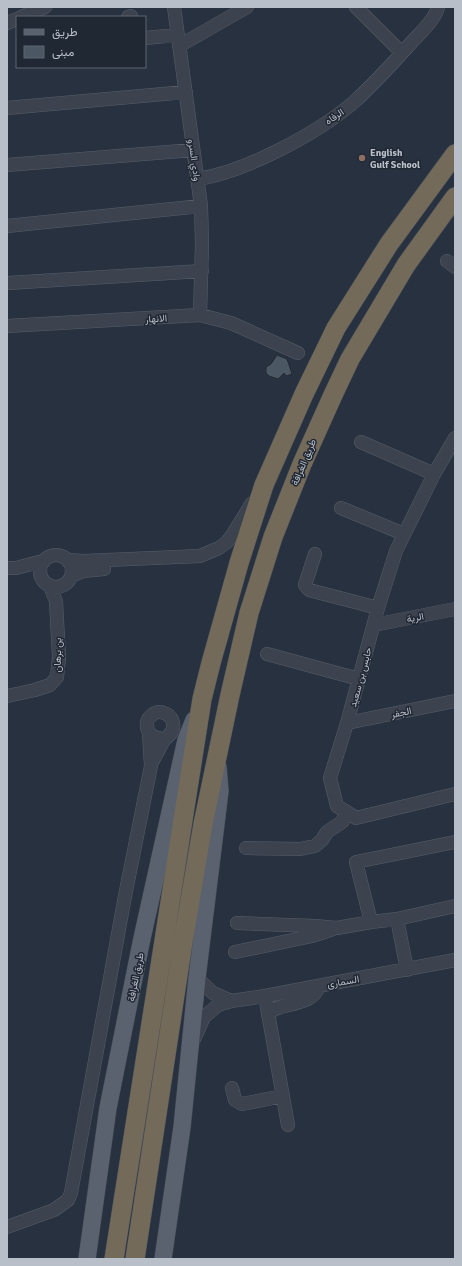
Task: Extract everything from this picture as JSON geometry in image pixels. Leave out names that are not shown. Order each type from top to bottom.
[{"type":"highway","name":"طريق الغرافة","points":[[114,1259],[202,699],[239,563],[264,485],[304,394],[336,328],[389,244],[455,154]]},
{"type":"highway","name":"طريق الغرافة","points":[[135,1259],[183,942],[203,824],[249,613],[273,537],[302,464],[333,394],[358,346],[406,265],[455,197]]},
{"type":"main road","name":"طريق الغرافة","points":[[87,1259],[108,1108],[141,943],[186,740],[202,699]]},
{"type":"main road","name":"طريق الغرافة","points":[[163,1259],[182,1127],[197,978],[220,792],[217,756]]},
{"type":"street","points":[[23,16],[45,7]]},
{"type":"street","name":"وادي السرو","points":[[174,7],[201,206],[202,271],[200,315]]},
{"type":"street","points":[[146,38],[178,40],[247,7]]},
{"type":"street","points":[[356,7],[402,53]]},
{"type":"street","name":"الرفاه","points":[[198,179],[223,173],[274,152],[313,130],[353,102],[402,53],[432,18],[438,7]]},
{"type":"street","points":[[7,108],[186,92]]},
{"type":"street","points":[[7,165],[193,150]]},
{"type":"street","points":[[7,226],[201,206]]},
{"type":"street","points":[[8,283],[202,271]]},
{"type":"street","name":"الانهار","points":[[7,326],[200,315],[231,323],[298,354]]},
{"type":"street","name":"حابس بن سعيد","points":[[347,812],[337,806],[330,778],[347,723],[378,608],[396,551],[434,474],[455,438]]},
{"type":"street","points":[[360,442],[434,474]]},
{"type":"street","points":[[12,568],[43,561],[56,555],[65,557],[68,560],[84,561],[200,556],[219,548],[227,542],[264,485]]},
{"type":"street","points":[[341,508],[404,534]]},
{"type":"street","points":[[315,554],[305,585],[309,590],[378,608]]},
{"type":"street","points":[[72,576],[89,570],[177,566],[182,562],[178,558]]},
{"type":"street","points":[[12,568],[40,576],[43,580],[56,586],[68,582],[72,576],[72,570],[68,560]]},
{"type":"street","points":[[40,576],[40,568],[43,561]]},
{"type":"street","name":"بن برهان","points":[[7,696],[50,685],[57,677],[59,657],[56,586]]},
{"type":"street","name":"الرية","points":[[374,625],[455,609]]},
{"type":"street","points":[[267,654],[359,679]]},
{"type":"street","name":"الجفر","points":[[347,723],[455,701]]},
{"type":"street","points":[[7,1227],[58,1208],[68,1200],[71,1193],[150,766],[149,733],[146,723],[148,719],[156,712],[166,713],[173,720],[172,730],[150,766]]},
{"type":"street","points":[[149,733],[156,738],[166,738]]},
{"type":"street","points":[[246,848],[300,849],[315,846],[322,840],[327,832],[342,822],[347,812],[356,818],[455,794]]},
{"type":"street","points":[[371,922],[356,862],[455,842]]},
{"type":"street","points":[[235,952],[312,936],[337,928],[455,906]]},
{"type":"street","points":[[397,918],[407,970]]},
{"type":"street","points":[[237,923],[337,928]]},
{"type":"street","name":"السمارى","points":[[191,1046],[204,1017],[218,1005],[231,1001],[265,996],[455,960]]},
{"type":"street","points":[[197,978],[213,993],[231,1001]]},
{"type":"street","points":[[268,1015],[270,1011],[274,1009],[295,1005],[302,1002],[315,993],[319,986]]},
{"type":"street","points":[[265,996],[288,1125]]},
{"type":"street","points":[[232,1088],[235,1100],[242,1104],[283,1096]]},
{"type":"building","points":[[277,355],[287,359],[292,374],[286,376],[284,373],[278,379],[269,376],[266,373],[266,367],[271,364]]},
{"type":"place","name":"English Gulf School","points":[[362,158]]}]
